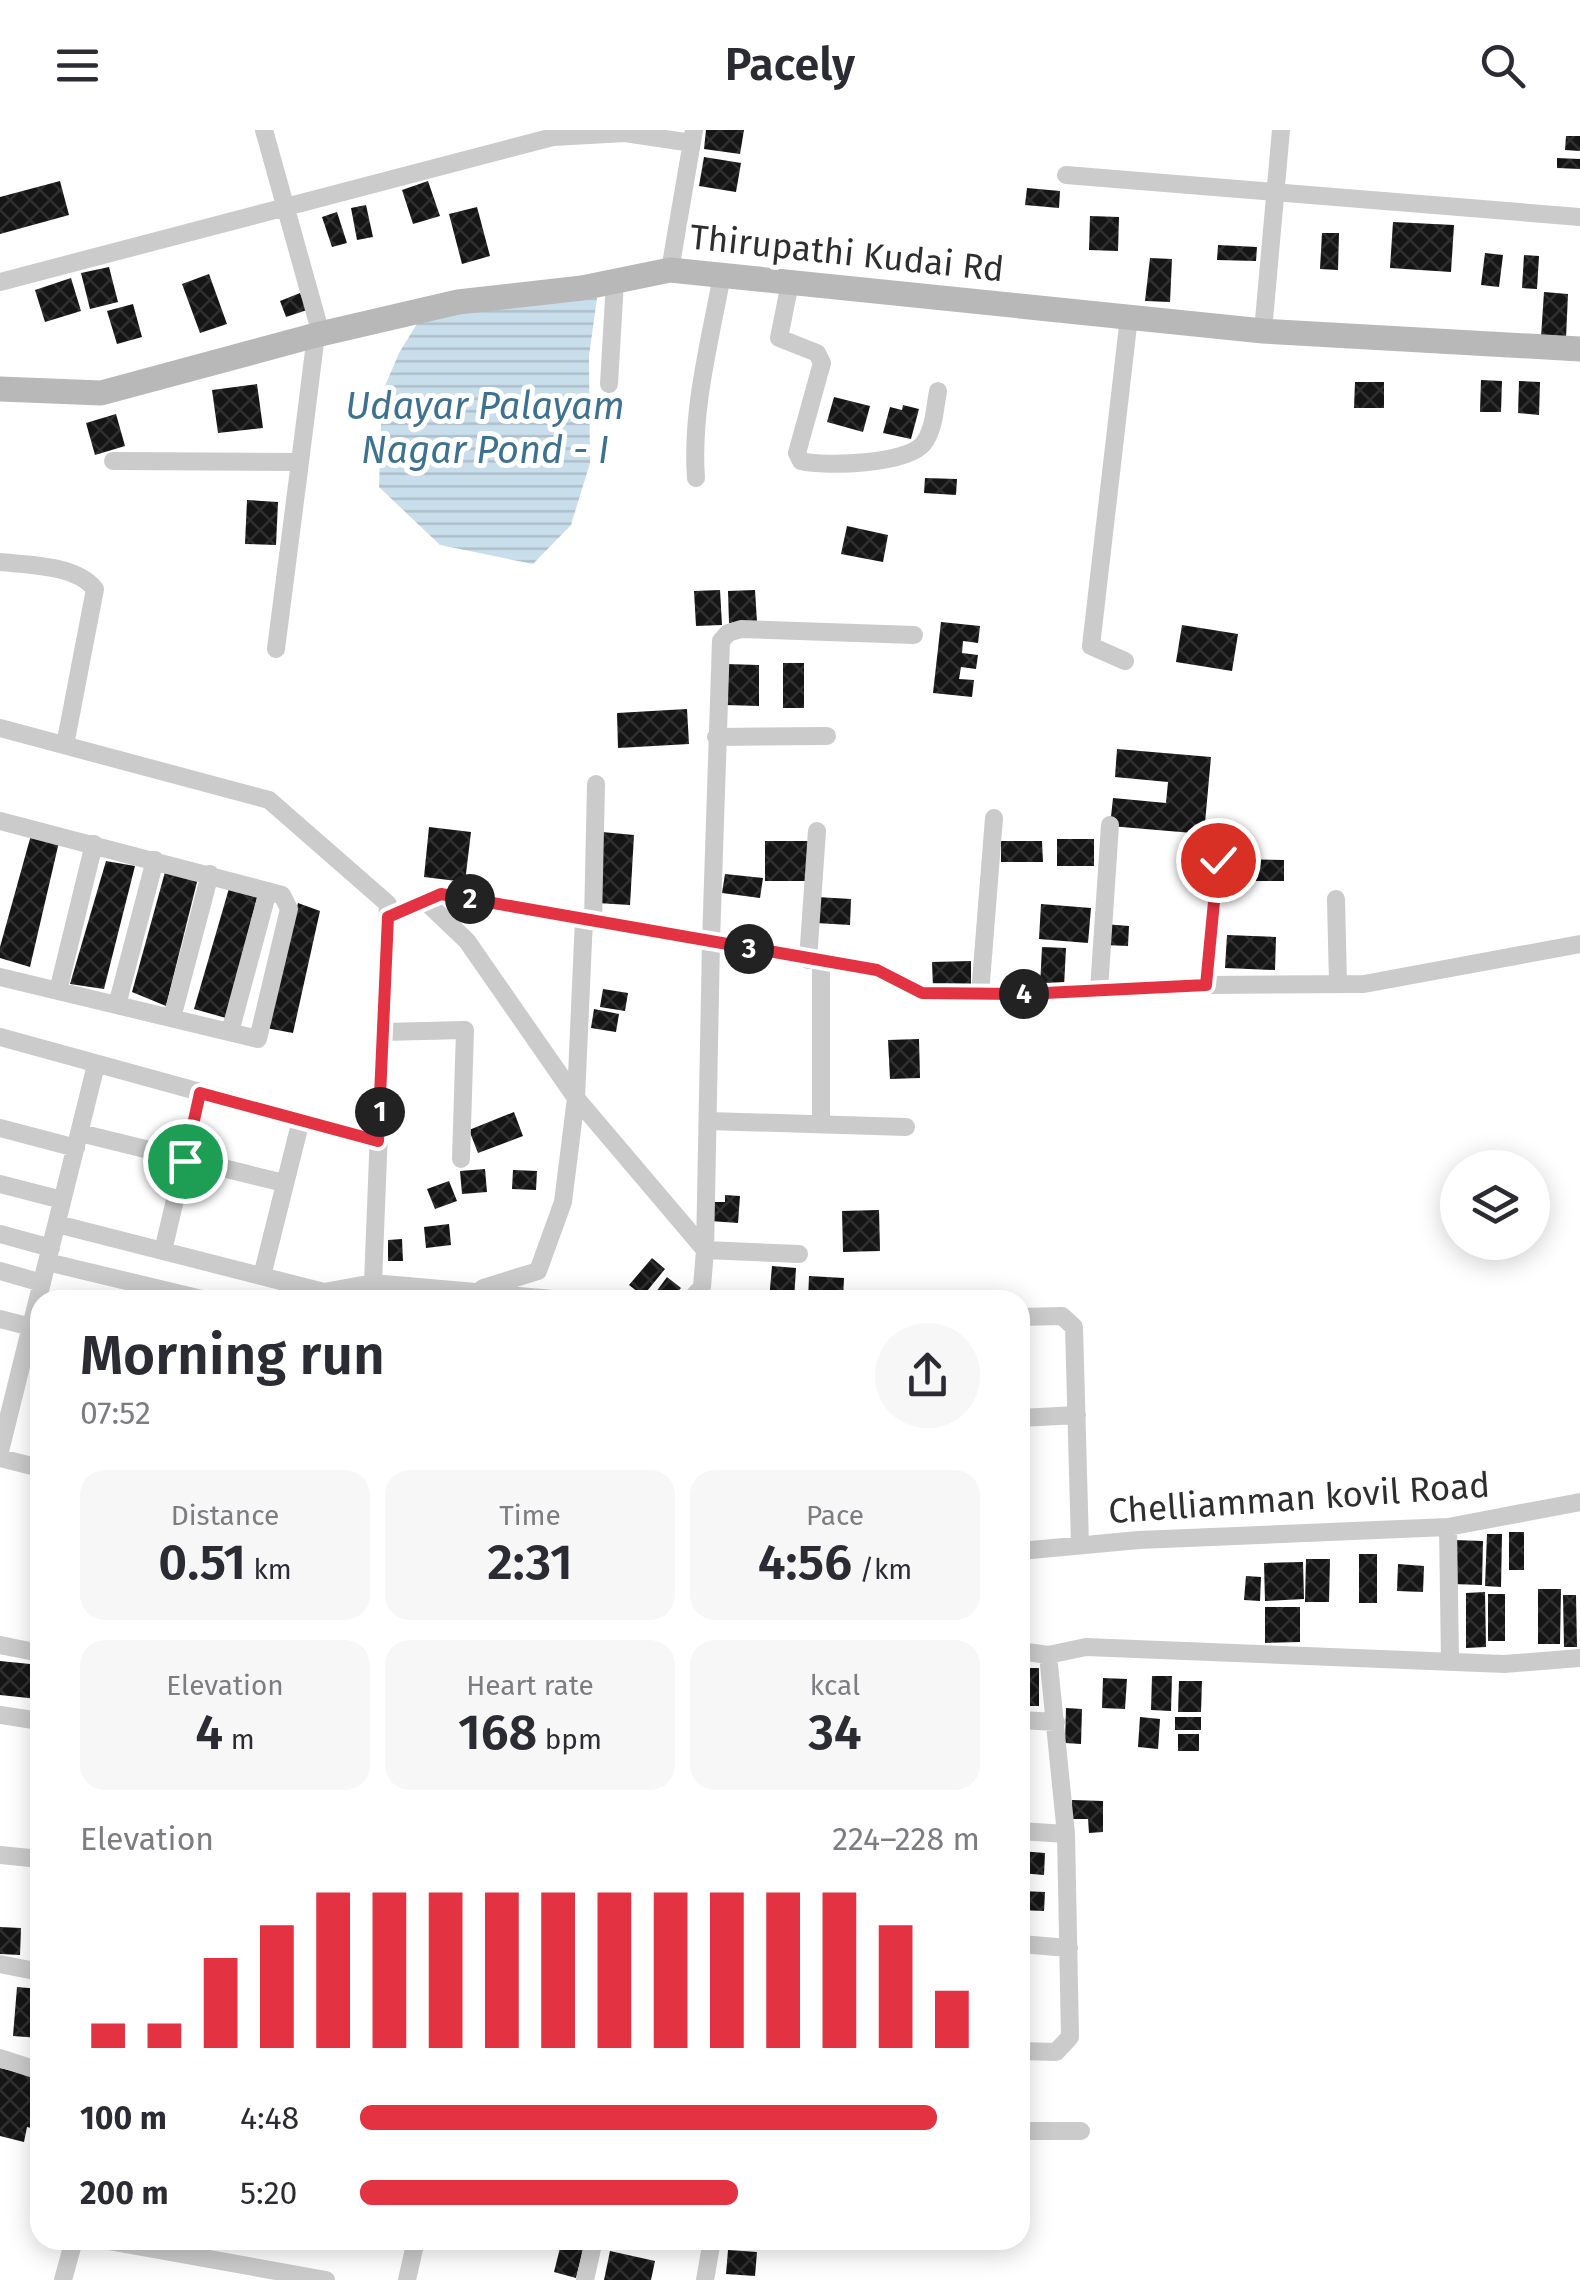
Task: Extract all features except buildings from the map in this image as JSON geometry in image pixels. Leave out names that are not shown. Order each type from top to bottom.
[{"type":"street","points":[[264,130],[319,335],[276,649]]},
{"type":"street","points":[[1263,332],[1281,130]]},
{"type":"street","points":[[0,282],[565,133],[693,137],[670,270]]},
{"type":"street","points":[[1066,175],[1580,217]]},
{"type":"street","name":"Thirupathi Kudai Rd","points":[[0,388],[101,393],[458,302],[615,282],[670,270],[1263,332],[1580,349]]},
{"type":"street","points":[[696,478],[698,418],[722,276]]},
{"type":"street","points":[[608,384],[615,282]]},
{"type":"street","points":[[790,283],[780,338],[818,353],[822,363],[797,454],[801,461],[898,459],[920,448],[928,436],[938,390]]},
{"type":"street","points":[[1125,661],[1091,646],[1129,318]]},
{"type":"street","points":[[113,461],[300,462]]},
{"type":"street","points":[[0,562],[56,570],[88,580],[95,589],[64,745]]},
{"type":"street","points":[[699,1290],[705,1250],[710,1121],[720,641],[728,633],[742,629],[914,635]]},
{"type":"street","points":[[0,728],[269,800],[388,904],[373,1283]]},
{"type":"street","points":[[716,736],[827,736]]},
{"type":"street","points":[[477,1290],[538,1271],[562,1202],[576,1098],[596,784]]},
{"type":"street","points":[[980,994],[994,818]]},
{"type":"street","points":[[0,821],[282,894],[289,909],[258,1039],[0,977]]},
{"type":"street","points":[[1099,990],[1110,824]]},
{"type":"street","points":[[817,832],[814,960],[821,1124]]},
{"type":"street","points":[[58,991],[94,844]]},
{"type":"street","points":[[117,1005],[155,860]]},
{"type":"street","points":[[1206,985],[1218,860]]},
{"type":"street","points":[[172,1018],[210,874]]},
{"type":"street","points":[[230,1032],[268,890]]},
{"type":"street","points":[[388,917],[441,894],[877,970],[922,993],[1364,984],[1580,944]]},
{"type":"street","points":[[1336,899],[1338,984]]},
{"type":"street","points":[[424,900],[466,940],[576,1098],[705,1250],[799,1254]]},
{"type":"street","points":[[383,1032],[465,1030],[462,1159]]},
{"type":"street","points":[[0,1037],[378,1141]]},
{"type":"street","points":[[41,1290],[96,1066]]},
{"type":"street","points":[[163,1251],[200,1093]]},
{"type":"street","points":[[274,1290],[271,1278],[284,1184],[301,1120]]},
{"type":"street","points":[[710,1121],[906,1127]]},
{"type":"street","points":[[0,1128],[185,1161],[284,1184]]},
{"type":"street","points":[[0,1184],[62,1200]]},
{"type":"street","points":[[56,1224],[316,1290]]},
{"type":"street","points":[[0,1234],[49,1255],[171,1290]]},
{"type":"street","points":[[0,1271],[42,1284]]},
{"type":"street","points":[[335,1290],[373,1283],[388,1290]]},
{"type":"street","points":[[1030,1317],[1062,1316],[1074,1327],[1080,1545]]},
{"type":"street","points":[[0,1319],[30,1330]]},
{"type":"street","points":[[30,1343],[4,1418],[0,1455],[30,1465]]},
{"type":"street","points":[[1030,1417],[1077,1415]]},
{"type":"street","name":"Chelliamman kovil Road","points":[[1030,1550],[1448,1527],[1580,1502]]},
{"type":"street","points":[[1448,1527],[1450,1662]]},
{"type":"street","points":[[0,1646],[30,1651]]},
{"type":"street","points":[[1030,1653],[1048,1656],[1086,1647],[1504,1664],[1580,1658]]},
{"type":"street","points":[[1030,2051],[1056,2052],[1070,2038],[1066,1834],[1048,1656]]},
{"type":"street","points":[[0,1715],[30,1720]]},
{"type":"street","points":[[1030,1721],[1056,1722]]},
{"type":"street","points":[[1030,1832],[1066,1834]]},
{"type":"street","points":[[0,1855],[30,1858]]},
{"type":"street","points":[[1030,1945],[1069,1948]]},
{"type":"street","points":[[0,1964],[30,1970]]},
{"type":"street","points":[[0,2058],[30,2067]]},
{"type":"street","points":[[1030,2131],[1081,2131]]},
{"type":"street","points":[[63,2280],[71,2250]]},
{"type":"street","points":[[159,2250],[326,2280]]},
{"type":"street","points":[[407,2280],[414,2250]]},
{"type":"street","points":[[585,2280],[592,2250]]},
{"type":"street","points":[[705,2280],[710,2250]]},
{"type":"water","name":"Udayar Palayam Nagar Pond - I","points":[[597,298],[589,356],[590,463],[571,525],[533,564],[440,545],[379,487],[382,393],[418,322],[482,305]]},
{"type":"route","points":[[185,1161],[200,1093],[378,1141],[388,917],[441,894],[877,970],[922,993],[1025,994],[1206,985],[1218,860]]}]
